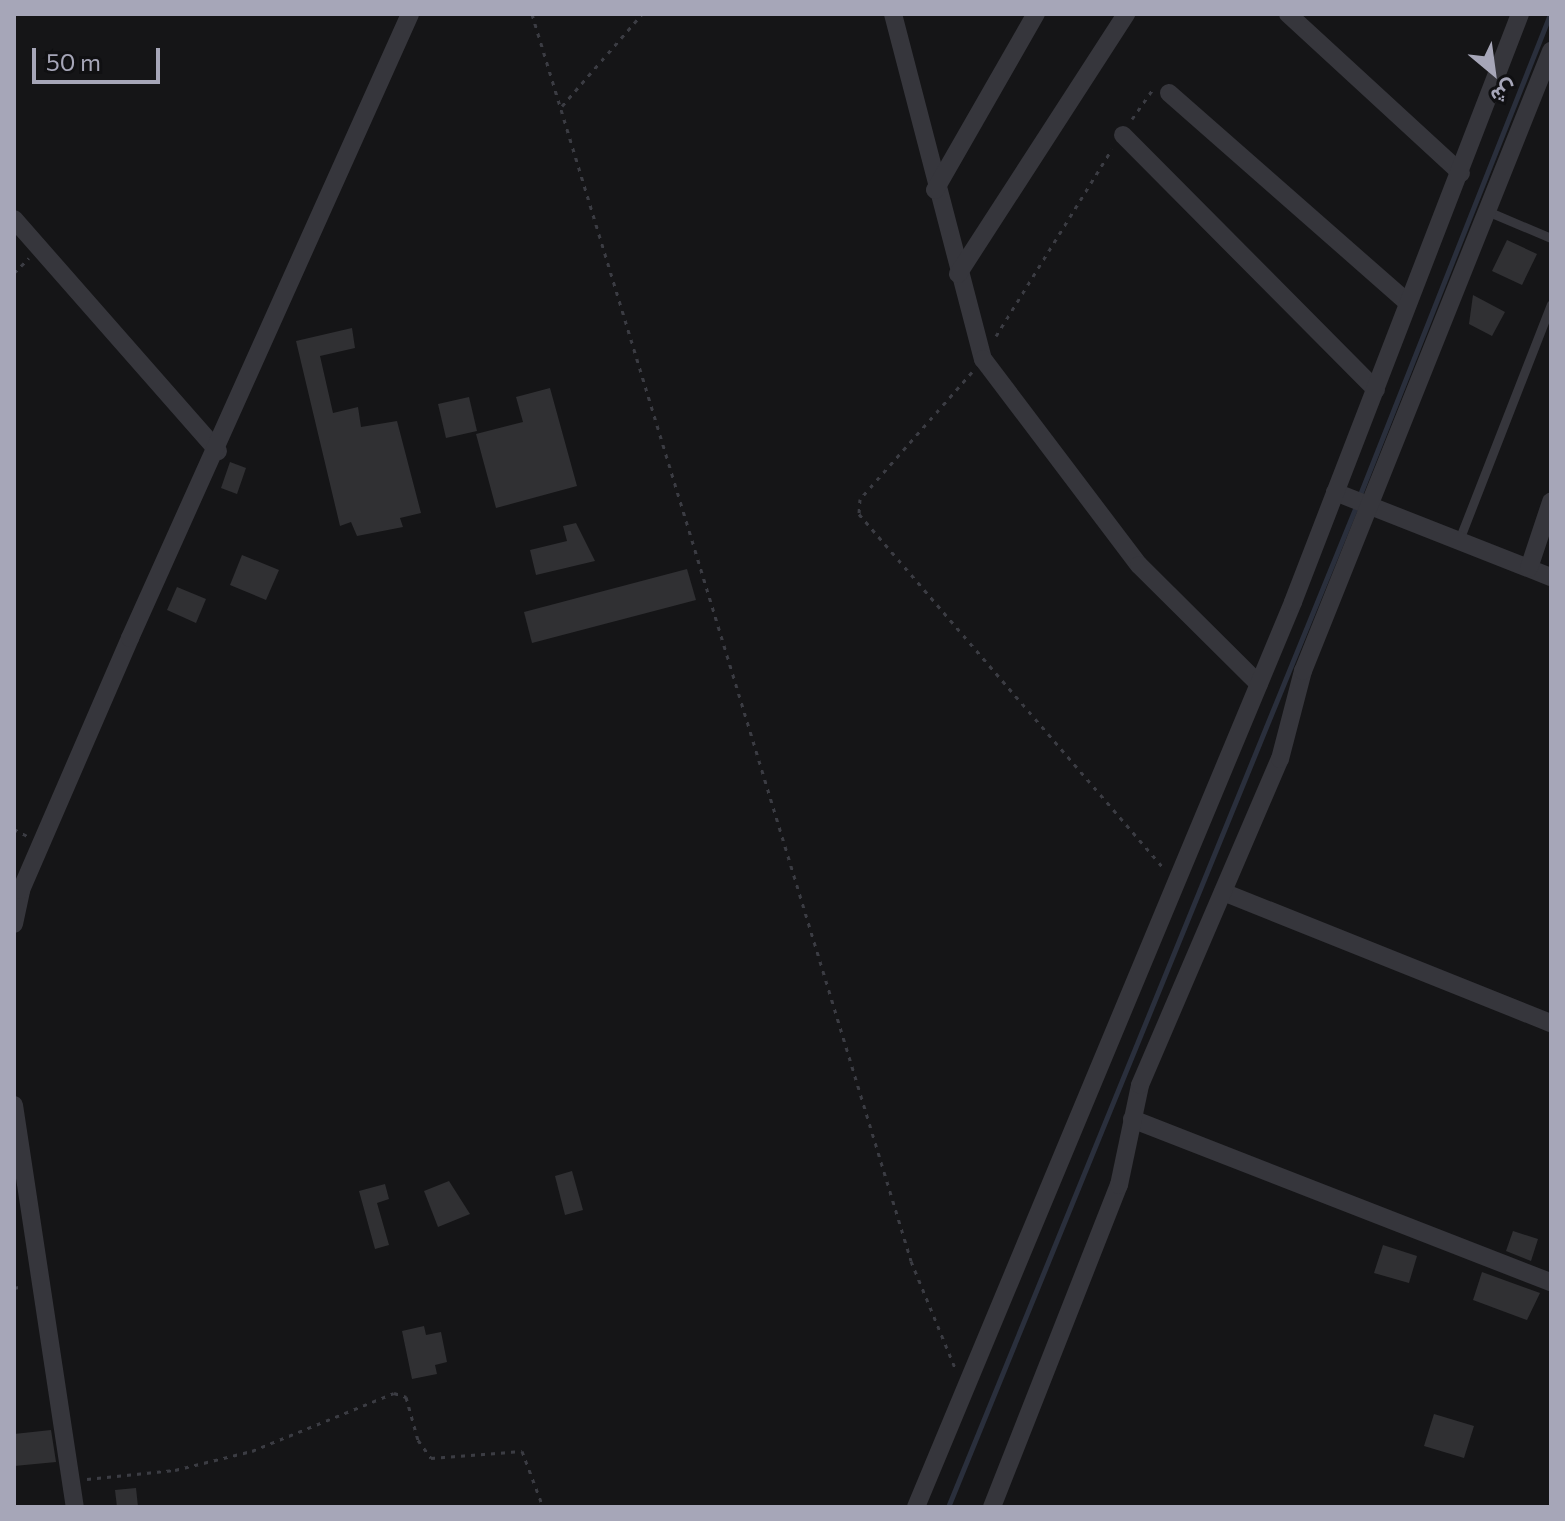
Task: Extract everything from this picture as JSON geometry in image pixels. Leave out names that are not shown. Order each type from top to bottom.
[{"type":"street","points":[[14,924],[21,890],[410,14]]},
{"type":"street","points":[[893,14],[935,190],[983,359],[1139,565],[1259,684]]},
{"type":"street","points":[[935,190],[1036,14]]},
{"type":"street","points":[[958,274],[1126,14]]},
{"type":"street","points":[[1288,14],[1461,173]]},
{"type":"street","points":[[916,1507],[963,1382],[1339,494],[1408,303],[1461,173],[1520,14]]},
{"type":"street","points":[[992,1507],[1119,1185],[1132,1119],[1223,892],[1365,507],[1551,51]]},
{"type":"street","points":[[1169,93],[1408,303]]},
{"type":"street","points":[[1123,135],[1376,390]]},
{"type":"street","points":[[14,219],[218,451]]},
{"type":"street","points":[[1339,494],[1365,507],[1551,577]]},
{"type":"street","points":[[1529,568],[1551,502]]},
{"type":"street","points":[[1223,892],[1551,1023]]},
{"type":"street","points":[[14,1105],[75,1507]]},
{"type":"street","points":[[1132,1119],[1551,1282]]},
{"type":"lane","points":[[1487,211],[1551,238]]},
{"type":"lane","points":[[1459,540],[1551,304]]},
{"type":"path","points":[[532,14],[911,1261],[963,1382]]},
{"type":"path","points":[[562,106],[642,14]]},
{"type":"path","points":[[1169,93],[1147,94],[983,359],[860,499],[859,514],[1175,880]]},
{"type":"path","points":[[71,1480],[222,1459],[394,1393],[406,1397],[418,1440],[431,1458],[522,1451],[543,1507]]},
{"type":"building","points":[[1507,240],[1537,254],[1522,285],[1492,271]]},
{"type":"building","points":[[1473,295],[1505,312],[1492,336],[1469,324]]},
{"type":"building","points":[[352,328],[355,348],[320,356],[333,413],[358,407],[361,427],[397,421],[421,513],[400,518],[403,527],[357,536],[351,522],[340,526],[296,341]]},
{"type":"building","points":[[550,388],[577,486],[496,508],[476,434],[523,422],[516,397]]},
{"type":"building","points":[[469,397],[477,431],[446,438],[438,404]]},
{"type":"building","points":[[230,462],[246,468],[237,494],[221,488]]},
{"type":"building","points":[[576,523],[595,561],[536,575],[530,550],[567,541],[563,526]]},
{"type":"building","points":[[242,555],[279,570],[266,600],[230,585]]},
{"type":"building","points":[[687,569],[696,600],[532,643],[524,612]]},
{"type":"building","points":[[177,587],[206,599],[196,623],[167,610]]},
{"type":"building","points":[[572,1171],[583,1210],[565,1215],[555,1176]]},
{"type":"building","points":[[449,1181],[470,1214],[438,1227],[424,1191]]},
{"type":"building","points":[[385,1184],[389,1199],[377,1203],[389,1245],[375,1249],[359,1191]]},
{"type":"building","points":[[1513,1231],[1538,1239],[1531,1261],[1506,1251]]},
{"type":"building","points":[[1383,1245],[1417,1256],[1409,1283],[1374,1273]]},
{"type":"building","points":[[1482,1272],[1540,1293],[1527,1320],[1473,1300]]},
{"type":"building","points":[[424,1326],[426,1335],[441,1332],[447,1362],[435,1365],[437,1374],[412,1379],[402,1331]]},
{"type":"building","points":[[1434,1414],[1474,1426],[1464,1458],[1424,1446]]},
{"type":"building","points":[[51,1430],[56,1462],[14,1466],[14,1434]]},
{"type":"building","points":[[136,1488],[138,1507],[117,1507],[115,1490]]},
{"type":"waterway","points":[[1359,497],[1550,14]]},
{"type":"waterway","points":[[948,1507],[1356,506]]}]
